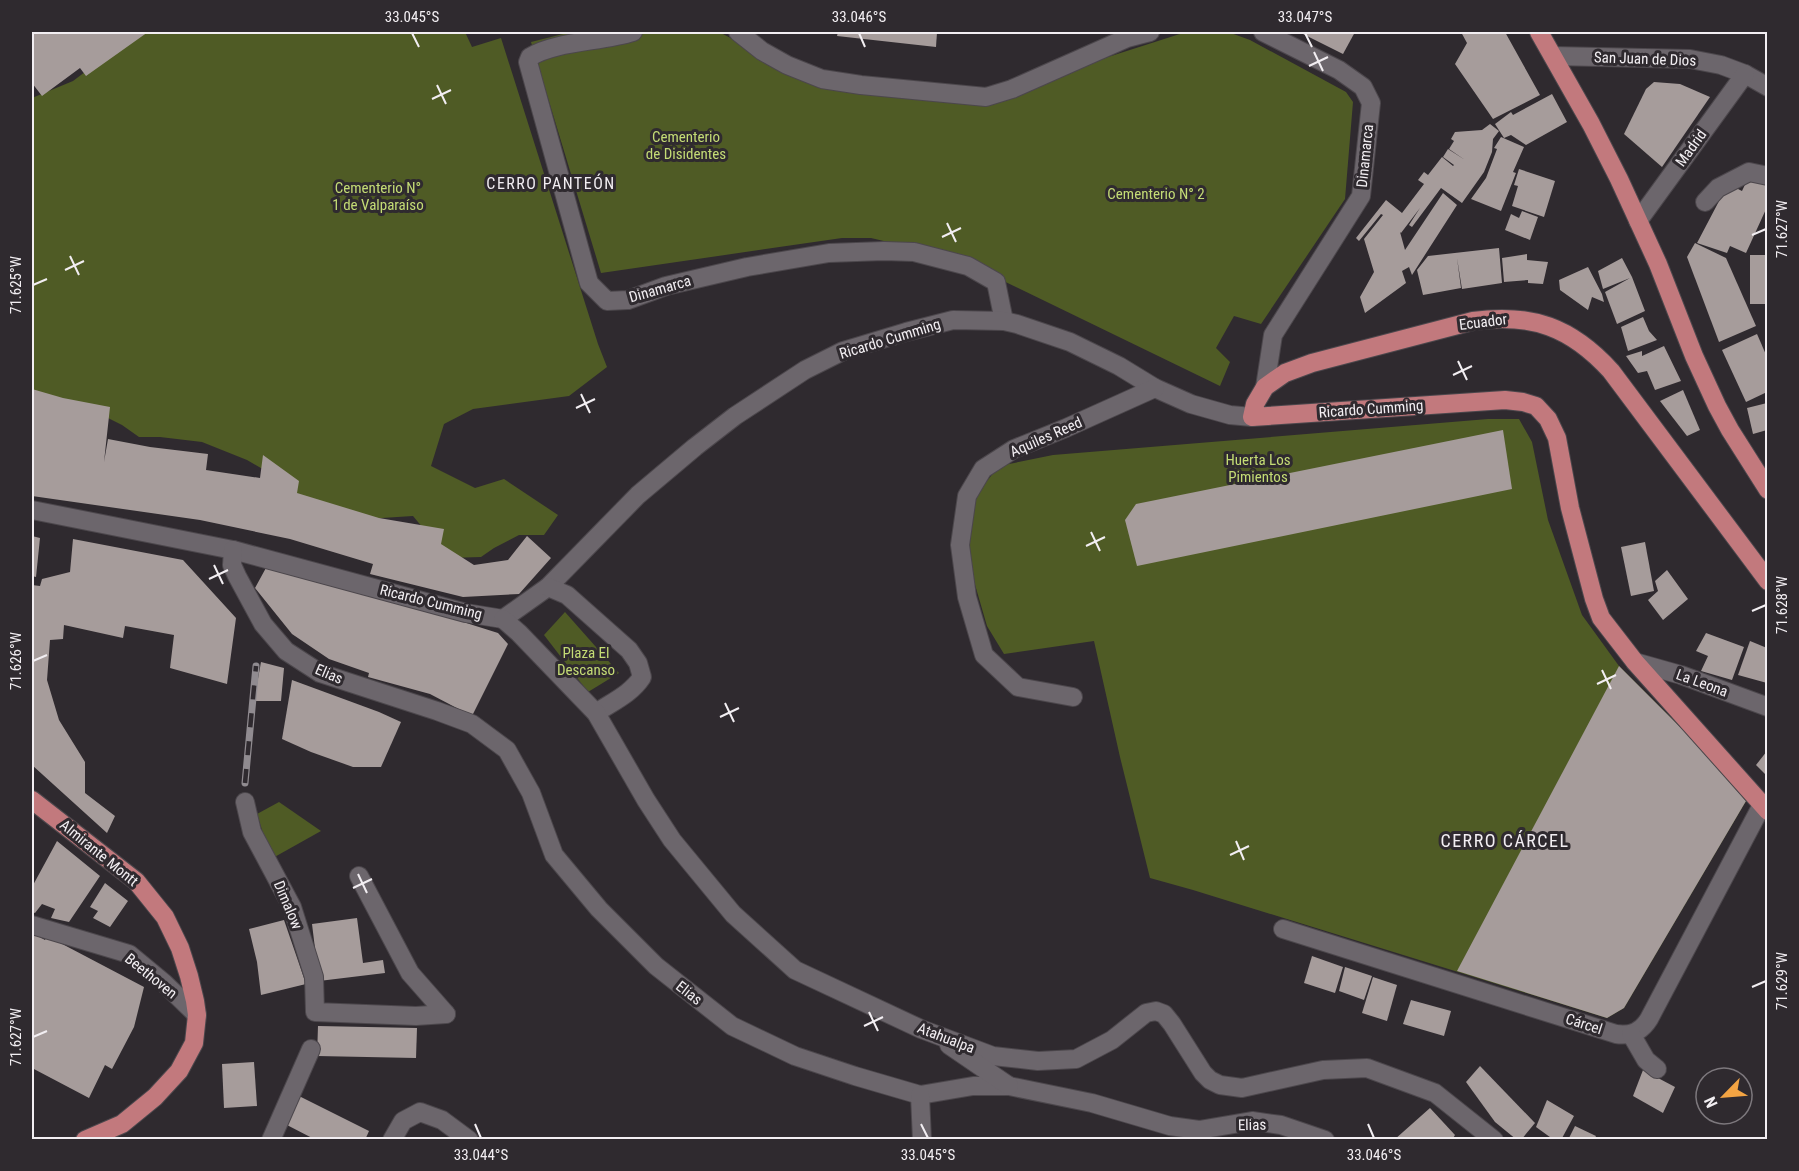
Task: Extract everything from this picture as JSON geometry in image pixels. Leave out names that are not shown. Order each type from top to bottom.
[{"type":"main road","points":[[1539,32],[1619,179],[1658,264],[1694,356],[1717,406],[1767,490]]},
{"type":"main road","name":"Ecuador","points":[[1265,387],[1285,373],[1312,363],[1473,321],[1515,318],[1553,327],[1585,346],[1611,371],[1767,581]]},
{"type":"main road","points":[[1252,417],[1255,404],[1265,387]]},
{"type":"main road","name":"Ricardo Cumming","points":[[1252,417],[1506,400],[1536,406],[1548,419],[1557,438],[1570,508],[1601,618],[1635,662],[1765,808]]},
{"type":"main road","name":"Almirante Montt","points":[[32,800],[136,881],[165,917],[180,948],[189,976],[197,1015],[194,1043],[179,1071],[155,1097],[122,1124],[85,1140]]},
{"type":"street","name":"Dinamarca","points":[[633,32],[545,49],[530,57],[528,62],[589,283],[607,301],[627,300],[666,286],[747,267],[829,253],[914,252],[968,266],[996,282],[1004,321]]},
{"type":"street","points":[[738,32],[762,51],[787,65],[822,79],[882,88],[986,97],[1012,89],[1127,38],[1150,32]]},
{"type":"street","name":"Dinamarca","points":[[1263,32],[1339,70],[1363,87],[1371,103],[1360,196],[1273,335],[1265,387]]},
{"type":"street","name":"San Juan de Dios","points":[[1553,56],[1690,59],[1721,65],[1745,74],[1767,87]]},
{"type":"street","name":"Madrid","points":[[1638,221],[1745,74]]},
{"type":"street","points":[[1705,202],[1718,188],[1749,172],[1767,176]]},
{"type":"street","name":"Ricardo Cumming","points":[[32,510],[233,550],[466,613],[503,619],[548,587],[638,495],[735,416],[805,370],[843,351],[906,332],[953,321],[1004,321],[1032,328],[1070,342],[1119,366],[1155,388],[1214,411],[1252,417]]},
{"type":"street","name":"Aquiles Reed","points":[[1073,697],[1018,687],[984,655],[967,597],[960,545],[967,496],[983,469],[1014,449],[1155,388]]},
{"type":"street","name":"Elias","points":[[233,550],[232,565],[237,576],[263,624],[286,651],[320,673],[472,724],[507,750],[531,793],[554,855],[599,909],[656,966],[732,1026],[795,1056],[920,1095],[973,1086],[1009,1086],[1092,1103],[1170,1126],[1199,1130],[1252,1122],[1281,1125],[1325,1140]]},
{"type":"street","points":[[548,587],[567,595],[629,650],[638,663],[642,677],[636,685],[596,713]]},
{"type":"street","name":"Atahualpa","points":[[503,619],[596,713],[672,840],[733,914],[795,970],[921,1029],[993,1056],[1038,1061],[1076,1059],[1112,1040],[1146,1013],[1156,1011],[1164,1014],[1172,1024],[1203,1073],[1220,1085],[1242,1088],[1323,1070],[1368,1068],[1435,1093],[1494,1140]]},
{"type":"street","name":"La Leona","points":[[1635,662],[1681,675],[1767,707]]},
{"type":"street","name":"Dimalow","points":[[245,802],[252,832],[292,907],[314,976],[315,1012],[416,1016],[446,1014],[410,973],[359,876]]},
{"type":"street","points":[[1657,1069],[1646,1060],[1631,1034],[1645,1026],[1765,808]]},
{"type":"street","name":"Beethoven","points":[[32,926],[129,954],[197,1015]]},
{"type":"street","name":"Cárcel","points":[[1283,929],[1616,1034],[1631,1034]]},
{"type":"street","points":[[933,1033],[961,1055],[1009,1086]]},
{"type":"street","points":[[271,1140],[311,1049]]},
{"type":"street","points":[[920,1095],[922,1140]]},
{"type":"street","points":[[392,1140],[403,1121],[420,1112],[442,1120],[469,1140]]},
{"type":"green space","name":"Cementerio N° 1 de Valparaíso","points":[[138,32],[465,32],[472,47],[501,38],[607,367],[569,396],[473,409],[444,424],[431,466],[475,488],[504,479],[558,515],[544,535],[519,535],[481,557],[448,558],[413,516],[366,519],[304,508],[283,481],[247,460],[202,442],[139,437],[122,425],[90,409],[38,402],[32,405],[32,98],[73,81]]},
{"type":"green space","points":[[571,32],[719,32],[773,60],[823,73],[999,92],[1186,32],[1228,32],[1250,40],[1346,92],[1353,102],[1345,199],[1261,324],[1234,316],[1216,348],[1230,362],[1220,386],[991,275],[909,247],[871,238],[842,238],[601,273],[531,42]]},
{"type":"green space","name":"Huerta Los Pimientos","points":[[1488,419],[1519,419],[1532,442],[1548,520],[1582,615],[1619,666],[1684,731],[1746,801],[1624,1008],[1607,1018],[1150,878],[1094,641],[1004,654],[987,626],[967,557],[970,502],[999,466],[1053,455]]},
{"type":"green space","name":"Plaza El Descanso","points":[[565,612],[619,673],[588,692],[544,635]]},
{"type":"green space","points":[[279,802],[321,831],[271,859],[257,814]]},
{"type":"building","points":[[32,32],[148,32],[86,76],[80,68],[42,96],[32,83]]},
{"type":"building","points":[[838,32],[937,32],[936,47],[837,36]]},
{"type":"building","points":[[1299,32],[1355,32],[1343,54]]},
{"type":"building","points":[[1461,32],[1505,32],[1540,95],[1493,119],[1455,64],[1467,43]]},
{"type":"building","points":[[1654,82],[1680,84],[1710,97],[1662,167],[1624,134],[1646,89]]},
{"type":"building","points":[[1552,94],[1567,122],[1526,145],[1511,135],[1504,138],[1495,124],[1511,112],[1513,115]]},
{"type":"building","points":[[1490,124],[1499,131],[1493,139],[1492,152],[1484,172],[1462,203],[1441,188],[1412,227],[1409,225],[1420,208],[1400,232],[1405,250],[1443,193],[1457,205],[1412,275],[1409,267],[1402,271],[1406,283],[1365,313],[1360,297],[1374,272],[1364,239],[1383,215],[1381,214],[1359,241],[1356,238],[1386,200],[1402,213],[1424,184],[1418,180],[1424,172],[1428,175],[1442,157],[1453,166],[1443,157],[1448,149],[1465,160],[1449,149],[1454,141],[1451,139],[1455,132],[1482,130]]},
{"type":"building","points":[[1501,137],[1524,147],[1513,172],[1516,173],[1501,211],[1471,199],[1486,178],[1497,149],[1494,148]]},
{"type":"building","points":[[1519,169],[1555,181],[1544,217],[1512,206],[1518,186],[1514,185]]},
{"type":"building","points":[[1750,174],[1767,183],[1767,207],[1746,253],[1730,246],[1727,253],[1697,243],[1728,184],[1742,191]]},
{"type":"building","points":[[1522,211],[1538,217],[1530,240],[1505,230],[1511,214],[1519,218]]},
{"type":"building","points":[[1695,243],[1726,258],[1756,326],[1719,342],[1687,257]]},
{"type":"building","points":[[1499,248],[1502,283],[1462,289],[1457,258],[1461,288],[1423,295],[1417,270],[1428,256]]},
{"type":"building","points":[[1527,254],[1527,260],[1548,262],[1543,284],[1528,283],[1528,280],[1504,282],[1502,258]]},
{"type":"building","points":[[1750,255],[1767,255],[1767,304],[1750,304]]},
{"type":"building","points":[[1622,258],[1645,311],[1617,324],[1605,292],[1630,278],[1603,289],[1598,271]]},
{"type":"building","points":[[1588,267],[1604,302],[1592,297],[1588,310],[1560,290],[1559,280]]},
{"type":"building","points":[[1643,317],[1649,331],[1657,340],[1628,351],[1621,327]]},
{"type":"building","points":[[1757,334],[1767,357],[1767,392],[1746,402],[1722,350]]},
{"type":"building","points":[[1664,346],[1681,381],[1655,390],[1647,371],[1638,373],[1626,356],[1642,351],[1642,356]]},
{"type":"building","points":[[32,389],[110,407],[104,462],[108,439],[208,454],[206,470],[260,478],[263,455],[299,481],[297,493],[379,518],[444,529],[441,544],[474,565],[508,560],[527,536],[551,558],[519,594],[463,597],[370,574],[373,564],[290,539],[200,520],[32,496]]},
{"type":"building","points":[[1683,390],[1700,430],[1687,436],[1660,401]]},
{"type":"building","points":[[1767,403],[1767,430],[1753,434],[1747,408]]},
{"type":"building","points":[[1503,430],[1512,489],[1137,566],[1125,520],[1136,504]]},
{"type":"building","points":[[32,536],[40,538],[36,577],[32,576]]},
{"type":"building","points":[[73,539],[183,560],[236,618],[227,684],[170,668],[174,635],[125,626],[123,638],[64,625],[63,639],[50,640],[47,680],[59,720],[85,762],[85,793],[115,816],[107,833],[32,765],[32,585],[40,586],[42,579],[70,572]]},
{"type":"building","points":[[1645,542],[1654,591],[1631,596],[1621,547]]},
{"type":"building","points":[[267,566],[387,598],[498,633],[508,644],[472,716],[430,694],[368,677],[369,673],[329,659],[292,634],[255,588]]},
{"type":"building","points":[[1667,570],[1688,599],[1663,620],[1648,600],[1658,591],[1655,581]]},
{"type":"building","points":[[1706,633],[1744,647],[1732,680],[1701,671],[1708,656],[1696,651]]},
{"type":"building","points":[[1750,641],[1767,648],[1767,683],[1738,675]]},
{"type":"building","points":[[261,662],[284,668],[281,701],[254,701]]},
{"type":"building","points":[[1619,666],[1684,731],[1746,801],[1624,1008],[1607,1018],[1457,971]]},
{"type":"building","points":[[292,680],[401,722],[381,767],[353,767],[282,739]]},
{"type":"building","points":[[1767,751],[1767,776],[1756,765]]},
{"type":"building","points":[[57,841],[100,876],[69,922],[51,918],[55,909],[42,904],[35,913],[32,912],[32,887]]},
{"type":"building","points":[[105,883],[128,901],[110,927],[93,918],[98,911],[90,907]]},
{"type":"building","points":[[357,918],[363,963],[383,960],[385,973],[319,981],[312,924]]},
{"type":"building","points":[[284,920],[306,984],[261,995],[257,962],[249,929]]},
{"type":"building","points":[[32,933],[45,940],[47,936],[144,987],[134,1027],[112,1069],[105,1065],[89,1098],[32,1068]]},
{"type":"building","points":[[1312,956],[1343,967],[1335,993],[1304,983]]},
{"type":"building","points":[[1345,967],[1372,976],[1364,1000],[1339,991]]},
{"type":"building","points":[[1373,977],[1397,985],[1387,1021],[1362,1013]]},
{"type":"building","points":[[1411,1000],[1451,1011],[1444,1036],[1403,1024]]},
{"type":"building","points":[[318,1026],[417,1028],[416,1058],[317,1056]]},
{"type":"building","points":[[254,1062],[257,1106],[224,1108],[222,1064]]},
{"type":"building","points":[[1480,1066],[1535,1123],[1521,1140],[1517,1140],[1495,1122],[1466,1082]]},
{"type":"building","points":[[1643,1070],[1675,1087],[1663,1113],[1633,1096]]},
{"type":"building","points":[[299,1096],[369,1131],[365,1140],[316,1140],[285,1124]]},
{"type":"building","points":[[1547,1100],[1574,1116],[1561,1140],[1554,1140],[1536,1127]]},
{"type":"building","points":[[1430,1108],[1455,1135],[1452,1140],[1394,1140]]},
{"type":"building","points":[[1575,1126],[1596,1136],[1594,1140],[1568,1140]]},
{"type":"railway","points":[[245,783],[256,666]]},
{"type":"district","name":"CERRO PANTEÓN","points":[[551,183]]},
{"type":"district","name":"CERRO CÁRCEL","points":[[1505,841]]},
{"type":"park label","name":"Cementerio de Disidentes","points":[[686,146]]},
{"type":"park label","name":"Cementerio N° 2","points":[[1156,194]]}]
